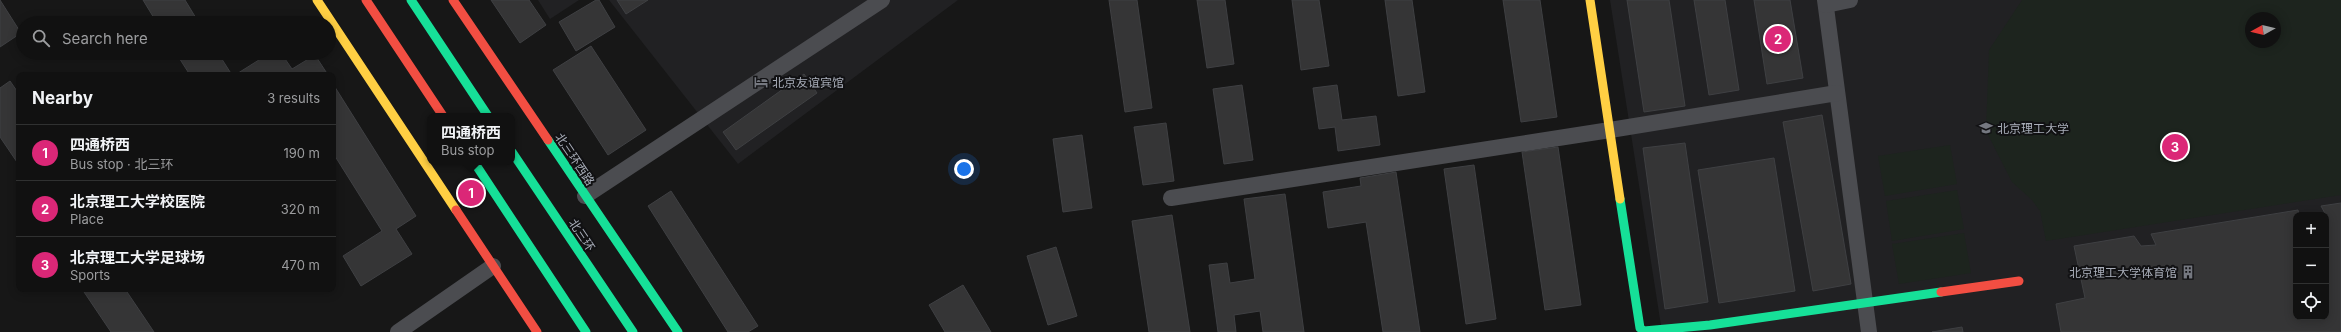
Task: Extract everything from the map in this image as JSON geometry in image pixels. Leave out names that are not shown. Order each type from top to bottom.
[{"type":"main road","points":[[317,0],[328,16]]},
{"type":"main road","points":[[366,0],[441,113]]},
{"type":"main road","points":[[411,0],[486,113]]},
{"type":"main road","name":"北三环西路","points":[[453,0],[678,332]]},
{"type":"main road","points":[[1590,0],[1640,328],[1644,331],[1710,325],[2019,281]]},
{"type":"main road","points":[[336,29],[537,332]]},
{"type":"main road","name":"北三环","points":[[515,156],[632,332]]},
{"type":"main road","points":[[476,165],[586,332]]},
{"type":"street","points":[[585,196],[882,0]]},
{"type":"street","points":[[1850,0],[1825,3],[1869,332]]},
{"type":"street","points":[[1171,198],[1837,93]]},
{"type":"street","points":[[398,332],[493,266]]},
{"type":"shaded area","points":[[538,0],[579,0],[550,19]]},
{"type":"shaded area","name":"北京友谊宾馆","points":[[609,0],[958,0],[738,164]]},
{"type":"shaded area","name":"北京理工大学","points":[[1610,0],[2341,0],[2341,332],[1662,332]]},
{"type":"shaded area","points":[[2022,0],[2341,0],[2341,195],[2046,241],[2040,211],[2032,200],[2012,182],[1986,131],[1989,50]]},
{"type":"shaded area","points":[[1950,145],[1957,184],[1885,196],[1878,156]]},
{"type":"shaded area","points":[[1957,190],[1964,229],[1892,241],[1886,201]]},
{"type":"shaded area","points":[[1964,233],[1971,273],[1899,284],[1892,244]]},
{"type":"building","points":[[0,0],[16,25],[16,36],[0,47]]},
{"type":"building","points":[[143,0],[185,0],[195,16],[153,16]]},
{"type":"building","points":[[491,0],[529,0],[546,25],[520,43]]},
{"type":"building","points":[[596,0],[599,0],[615,27],[576,51],[559,22]]},
{"type":"building","points":[[617,0],[648,0],[626,14]]},
{"type":"building","points":[[1109,0],[1137,0],[1152,108],[1125,112]]},
{"type":"building","points":[[1197,0],[1225,0],[1234,64],[1207,68]]},
{"type":"building","points":[[1292,0],[1319,0],[1329,66],[1301,70]]},
{"type":"building","points":[[1385,0],[1412,0],[1425,92],[1398,96]]},
{"type":"building","points":[[1503,0],[1540,0],[1557,117],[1521,122]]},
{"type":"building","points":[[1627,0],[1669,0],[1685,106],[1644,112]]},
{"type":"building","points":[[1694,0],[1725,0],[1739,90],[1709,95]]},
{"type":"building","points":[[1754,0],[1790,0],[1803,78],[1767,84]]},
{"type":"building","points":[[591,46],[646,130],[608,155],[553,70]]},
{"type":"building","points":[[180,60],[222,60],[230,72],[188,72]]},
{"type":"building","points":[[259,60],[286,60],[292,69],[307,60],[318,60],[326,72],[240,72]]},
{"type":"building","points":[[804,74],[817,93],[736,150],[723,132]]},
{"type":"building","points":[[10,81],[16,90],[16,161],[0,137],[0,88]]},
{"type":"building","points":[[1242,85],[1253,160],[1224,164],[1213,89]]},
{"type":"building","points":[[1337,85],[1342,120],[1376,116],[1380,145],[1338,151],[1335,127],[1319,129],[1313,88]]},
{"type":"building","points":[[336,89],[416,216],[396,229],[412,254],[361,286],[343,256],[382,231],[336,158]]},
{"type":"building","points":[[1822,115],[1851,284],[1813,291],[1783,122]]},
{"type":"building","points":[[1166,123],[1174,181],[1143,185],[1134,127]]},
{"type":"building","points":[[1082,135],[1092,208],[1063,212],[1053,139]]},
{"type":"building","points":[[1685,143],[1708,302],[1665,309],[1643,148]]},
{"type":"building","points":[[1558,147],[1581,305],[1545,310],[1522,152]]},
{"type":"building","points":[[1774,158],[1795,291],[1719,303],[1698,170]]},
{"type":"building","points":[[1474,165],[1496,319],[1466,324],[1444,169]]},
{"type":"building","points":[[1396,172],[1420,332],[1383,332],[1366,222],[1328,228],[1323,192],[1361,186],[1360,178]]},
{"type":"building","points":[[671,191],[758,326],[748,332],[728,332],[648,206]]},
{"type":"building","points":[[1285,194],[1304,332],[1263,332],[1260,311],[1234,315],[1236,332],[1218,332],[1209,265],[1227,263],[1230,283],[1255,279],[1244,199]]},
{"type":"building","name":"北京理工大学体育馆","points":[[2341,203],[2341,332],[2061,332],[2056,304],[2085,298],[2074,246],[2134,236],[2141,246],[2156,245],[2151,234],[2298,210],[2298,212],[2293,212],[2293,320],[2329,320],[2329,212],[2324,212],[2321,206]]},
{"type":"building","points":[[1172,215],[1190,332],[1149,332],[1132,221]]},
{"type":"building","points":[[1056,247],[1077,316],[1048,325],[1027,256]]},
{"type":"building","points":[[963,285],[991,332],[945,332],[929,305]]},
{"type":"building","points":[[84,292],[127,292],[154,332],[111,332]]},
{"type":"building","points":[[1962,327],[1963,332],[1932,332]]},
{"type":"traffic: fast","points":[[411,0],[486,113]]},
{"type":"traffic: fast","points":[[548,140],[678,332]]},
{"type":"traffic: fast","points":[[515,156],[633,332]]},
{"type":"traffic: fast","points":[[476,165],[586,332]]},
{"type":"traffic: fast","points":[[1620,199],[1640,328],[1644,331],[1710,325],[1941,292]]},
{"type":"traffic: slow","points":[[317,0],[328,16]]},
{"type":"traffic: slow","points":[[1590,0],[1620,199]]},
{"type":"traffic: slow","points":[[336,29],[456,210]]},
{"type":"traffic: jam","points":[[366,0],[441,113]]},
{"type":"traffic: jam","points":[[453,0],[548,140]]},
{"type":"traffic: jam","points":[[456,210],[537,332]]},
{"type":"traffic: jam","points":[[1941,292],[2019,281]]},
{"type":"place","name":"北京理工大学校医院","points":[[1778,39]]},
{"type":"place","name":"北京友谊宾馆","points":[[761,82]]},
{"type":"place","name":"北京理工大学","points":[[1986,128]]},
{"type":"place","name":"北京理工大学足球场","points":[[2175,147]]},
{"type":"place","name":"四通桥西","points":[[471,193]]},
{"type":"place","name":"北京理工大学体育馆","points":[[2188,272]]}]
